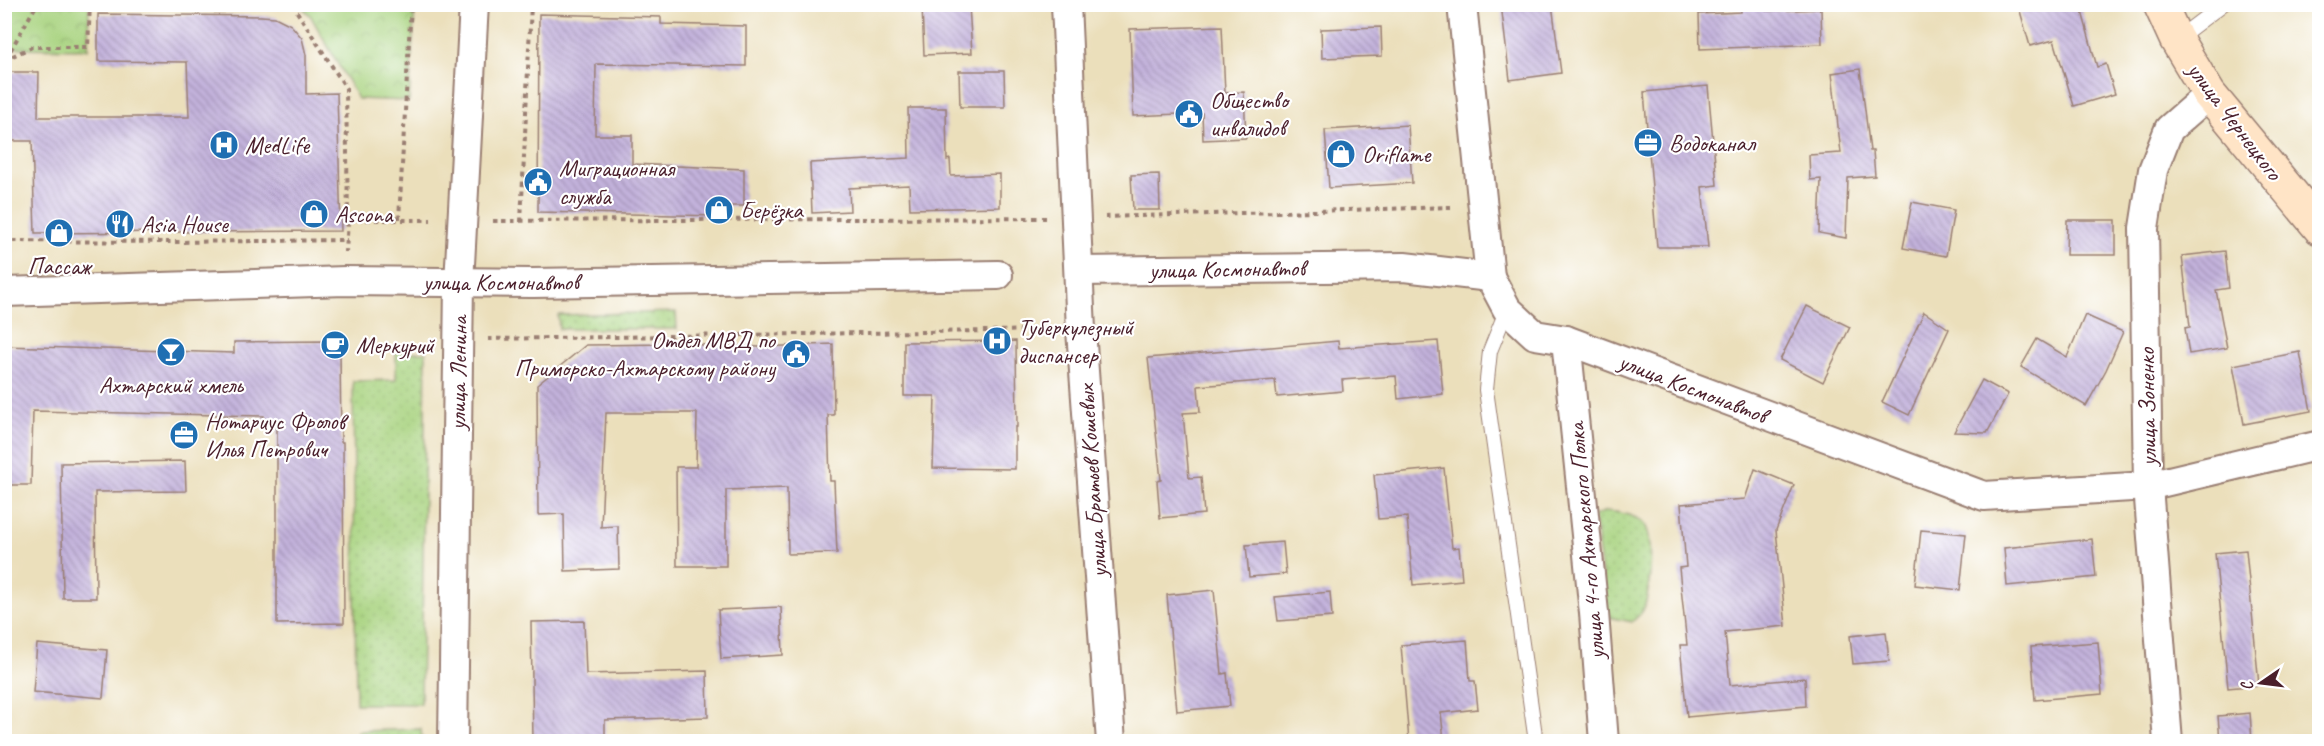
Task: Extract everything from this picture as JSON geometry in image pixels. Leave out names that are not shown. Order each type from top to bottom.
[{"type":"street","name":"улица Ленина","points":[[453,741],[459,283],[474,4]]},
{"type":"street","name":"улица Братьев Кошевых","points":[[1066,4],[1081,330],[1111,741]]},
{"type":"street","points":[[1462,4],[1490,277]]},
{"type":"street","points":[[2160,4],[2176,39]]},
{"type":"street","name":"улица Чернецкого","points":[[2176,39],[2209,94],[2319,228]]},
{"type":"street","name":"улица Зоненко","points":[[2168,741],[2148,486],[2144,228],[2153,170],[2169,129],[2209,94]]},
{"type":"street","name":"улица Космонавтов","points":[[1080,271],[1404,267],[1490,277],[1507,309],[1535,335],[1566,340],[1983,496],[2148,486],[2319,445]]},
{"type":"street","name":"улица Космонавтов","points":[[4,292],[345,281],[459,283],[998,274]]},
{"type":"street","name":"улица 4-го Ахтарского Полка","points":[[1566,340],[1594,613],[1604,741]]},
{"type":"lane","points":[[2176,39],[2223,4]]},
{"type":"lane","points":[[1507,309],[1490,351],[1486,390],[1536,741]]},
{"type":"path","points":[[5,60],[37,4]]},
{"type":"path","points":[[5,60],[32,47],[88,47],[90,4]]},
{"type":"path","points":[[292,4],[346,88],[348,220],[345,281]]},
{"type":"path","points":[[399,219],[411,4]]},
{"type":"path","points":[[521,222],[531,4]]},
{"type":"path","points":[[348,220],[521,222],[1077,218],[1484,206]]},
{"type":"path","points":[[4,241],[347,240]]},
{"type":"path","points":[[458,338],[532,339],[1081,330]]},
{"type":"green space","points":[[5,4],[89,5],[88,49],[5,48]]},
{"type":"green space","points":[[300,5],[415,5],[409,101],[358,99],[310,15]]},
{"type":"green space","points":[[676,312],[677,329],[559,329],[558,315]]},
{"type":"green space","points":[[396,352],[426,352],[421,704],[356,704],[353,381],[396,380]]},
{"type":"green space","points":[[1606,511],[1624,514],[1642,521],[1649,537],[1651,563],[1646,600],[1642,612],[1632,622],[1608,617],[1594,516]]},
{"type":"green space","points":[[421,729],[422,741],[358,741],[358,731]]},
{"type":"building","points":[[1501,4],[1552,4],[1561,73],[1510,80]]},
{"type":"building","points":[[1741,4],[1766,4],[1766,11],[1821,9],[1822,44],[1700,49],[1699,14],[1741,12]]},
{"type":"building","points":[[2018,4],[2080,4],[2097,67],[2106,64],[2115,94],[2074,106],[2054,40],[2030,46]]},
{"type":"building","points":[[969,5],[972,53],[924,55],[922,6]]},
{"type":"building","points":[[98,14],[261,16],[275,17],[291,25],[302,38],[306,55],[306,94],[337,93],[341,231],[35,233],[32,141],[4,141],[4,72],[39,72],[38,117],[189,117],[187,62],[98,61]]},
{"type":"building","points":[[539,14],[661,17],[661,24],[746,26],[746,66],[596,64],[595,135],[632,135],[632,164],[744,169],[744,206],[719,206],[719,216],[538,212]]},
{"type":"building","points":[[1222,26],[1225,93],[1244,92],[1246,138],[1203,140],[1202,113],[1133,116],[1130,29]]},
{"type":"building","points":[[1381,27],[1382,56],[1322,58],[1321,29]]},
{"type":"building","points":[[1860,69],[1875,176],[1848,178],[1846,238],[1819,233],[1821,179],[1810,180],[1809,155],[1841,153],[1832,73]]},
{"type":"building","points":[[959,71],[1004,71],[1005,107],[960,107]]},
{"type":"building","points":[[1708,86],[1717,185],[1702,187],[1708,247],[1657,247],[1644,92]]},
{"type":"building","points":[[908,108],[946,108],[947,160],[950,159],[951,176],[1000,174],[1000,207],[910,209],[909,185],[849,188],[850,211],[812,213],[810,163],[909,158]]},
{"type":"building","points":[[1408,125],[1412,183],[1329,188],[1325,130]]},
{"type":"building","points":[[1159,174],[1160,210],[1133,210],[1131,175]]},
{"type":"building","points":[[1912,202],[1954,210],[1946,256],[1903,248]]},
{"type":"building","points":[[2067,220],[2116,220],[2116,255],[2066,255]]},
{"type":"building","points":[[2225,251],[2229,288],[2216,290],[2227,348],[2189,354],[2185,328],[2190,327],[2182,256]]},
{"type":"building","points":[[1807,306],[1850,327],[1823,382],[1780,360]]},
{"type":"building","points":[[1924,312],[1949,329],[1909,415],[1882,402]]},
{"type":"building","points":[[2085,315],[2123,332],[2086,406],[2021,367],[2037,339],[2067,357]]},
{"type":"building","points":[[330,341],[340,350],[344,623],[277,624],[277,422],[264,422],[264,416],[33,411],[31,485],[4,485],[4,346],[234,353],[234,342]]},
{"type":"building","points":[[1016,341],[1015,469],[933,468],[935,396],[904,396],[904,342]]},
{"type":"building","points":[[1338,341],[1339,348],[1438,341],[1443,394],[1398,399],[1396,376],[1342,380],[1343,391],[1277,397],[1275,380],[1198,386],[1200,412],[1183,413],[1189,478],[1201,477],[1204,514],[1160,518],[1157,481],[1161,480],[1148,358]]},
{"type":"building","points":[[677,344],[759,347],[833,344],[834,415],[828,415],[830,481],[834,481],[837,553],[788,554],[787,488],[726,490],[726,566],[677,566],[676,467],[696,467],[697,413],[606,413],[601,527],[618,526],[619,569],[565,571],[564,514],[538,515],[537,385],[586,345]]},
{"type":"building","points":[[2300,352],[2311,411],[2244,424],[2233,365]]},
{"type":"building","points":[[1982,380],[2008,394],[1987,433],[1954,432]]},
{"type":"building","points":[[185,461],[186,491],[95,492],[96,598],[63,598],[61,463]]},
{"type":"building","points":[[1444,468],[1452,548],[1459,547],[1462,580],[1413,585],[1407,517],[1378,519],[1374,475]]},
{"type":"building","points":[[1755,469],[1794,485],[1776,530],[1786,626],[1725,632],[1730,685],[1805,678],[1806,706],[1687,717],[1680,645],[1687,645],[1679,568],[1686,567],[1681,504],[1745,499]]},
{"type":"building","points":[[1921,530],[1966,534],[1960,590],[1915,585]]},
{"type":"building","points":[[2092,539],[2096,577],[2007,586],[2004,548]]},
{"type":"building","points":[[1283,542],[1286,574],[1249,577],[1246,545]]},
{"type":"building","points":[[2246,550],[2259,685],[2228,688],[2215,553]]},
{"type":"building","points":[[1214,590],[1222,674],[1227,673],[1230,706],[1177,711],[1167,595]]},
{"type":"building","points":[[1330,592],[1332,617],[1278,621],[1275,597]]},
{"type":"building","points":[[781,607],[783,655],[721,659],[718,610]]},
{"type":"building","points":[[584,621],[586,674],[707,671],[708,717],[605,720],[605,741],[533,741],[531,622]]},
{"type":"building","points":[[1886,632],[1889,661],[1853,664],[1850,636]]},
{"type":"building","points":[[1467,640],[1470,681],[1475,681],[1478,709],[1441,713],[1444,741],[1409,741],[1401,645]]},
{"type":"building","points":[[2098,642],[2102,694],[2035,700],[2031,647]]},
{"type":"building","points":[[37,644],[107,650],[103,698],[33,692]]},
{"type":"building","points":[[2250,713],[2252,741],[2220,741],[2218,716]]},
{"type":"place","name":"Общество инвалидов","points":[[1189,114]]},
{"type":"place","name":"Водоканал","points":[[1648,143]]},
{"type":"place","name":"MedLife","points":[[224,145]]},
{"type":"place","name":"Oriflame","points":[[1341,154]]},
{"type":"place","name":"Миграционная служба","points":[[538,182]]},
{"type":"place","name":"Берёзка","points":[[719,210]]},
{"type":"place","name":"Ascona","points":[[314,214]]},
{"type":"place","name":"Asia House","points":[[120,224]]},
{"type":"place","name":"Пассаж","points":[[59,233]]},
{"type":"place","name":"Туберкулезный диспансер","points":[[997,341]]},
{"type":"place","name":"Меркурий","points":[[335,345]]},
{"type":"place","name":"Ахтарский хмель","points":[[171,352]]},
{"type":"place","name":"Отдел МВД по Приморско-Ахтарскому району","points":[[796,354]]},
{"type":"place","name":"Нотариус Фролов Илья Петрович","points":[[184,435]]}]
